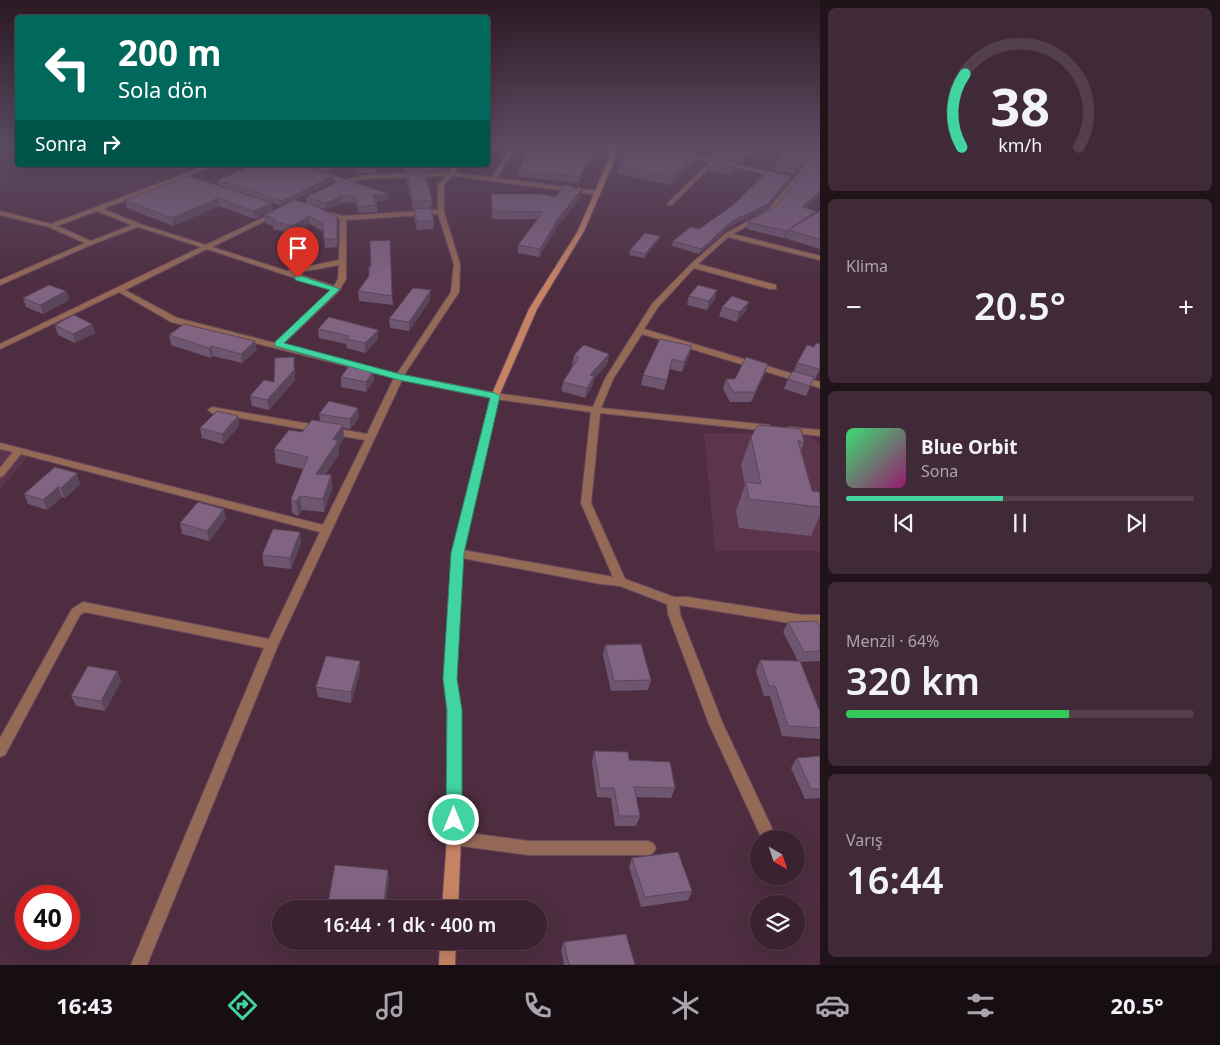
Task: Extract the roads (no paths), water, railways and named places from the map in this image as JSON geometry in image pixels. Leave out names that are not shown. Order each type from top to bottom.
[{"type":"street","points":[[51,226],[142,192]]},
{"type":"street","points":[[139,965],[272,645],[399,377],[455,292],[457,264],[441,212],[440,192]]},
{"type":"street","points":[[451,900],[454,838],[454,710],[450,679],[458,553],[495,396],[533,310],[581,231],[597,193],[589,192]]},
{"type":"street","points":[[670,204],[682,192]]},
{"type":"street","points":[[621,582],[586,503],[596,410],[609,380],[655,306],[693,266],[727,235],[770,211],[785,192]]},
{"type":"street","points":[[0,347],[283,210],[274,207]]},
{"type":"street","points":[[310,208],[343,218],[441,212]]},
{"type":"street","points":[[98,209],[204,248],[336,289]]},
{"type":"street","points":[[0,213],[51,226],[91,243]]},
{"type":"street","points":[[278,344],[336,289],[342,279],[341,262],[344,258],[343,218]]},
{"type":"street","points":[[0,283],[91,243],[138,225]]},
{"type":"street","points":[[727,235],[820,258]]},
{"type":"street","points":[[285,274],[341,262]]},
{"type":"street","points":[[693,266],[773,287]]},
{"type":"street","points":[[120,290],[174,320],[278,344],[399,377],[495,396],[596,410],[820,433]]},
{"type":"street","points":[[641,331],[820,385]]},
{"type":"street","points":[[212,410],[371,438]]},
{"type":"street","points":[[0,446],[327,530]]},
{"type":"street","points":[[0,474],[18,452]]},
{"type":"street","points":[[458,553],[601,580],[621,582],[673,602],[687,601],[802,620],[820,620]]},
{"type":"street","points":[[673,602],[674,614],[716,724],[766,830]]},
{"type":"street","points":[[0,751],[76,612],[83,607],[272,645]]},
{"type":"street","points":[[454,838],[529,848],[648,848]]},
{"type":"street","points":[[447,965],[448,950]]}]
